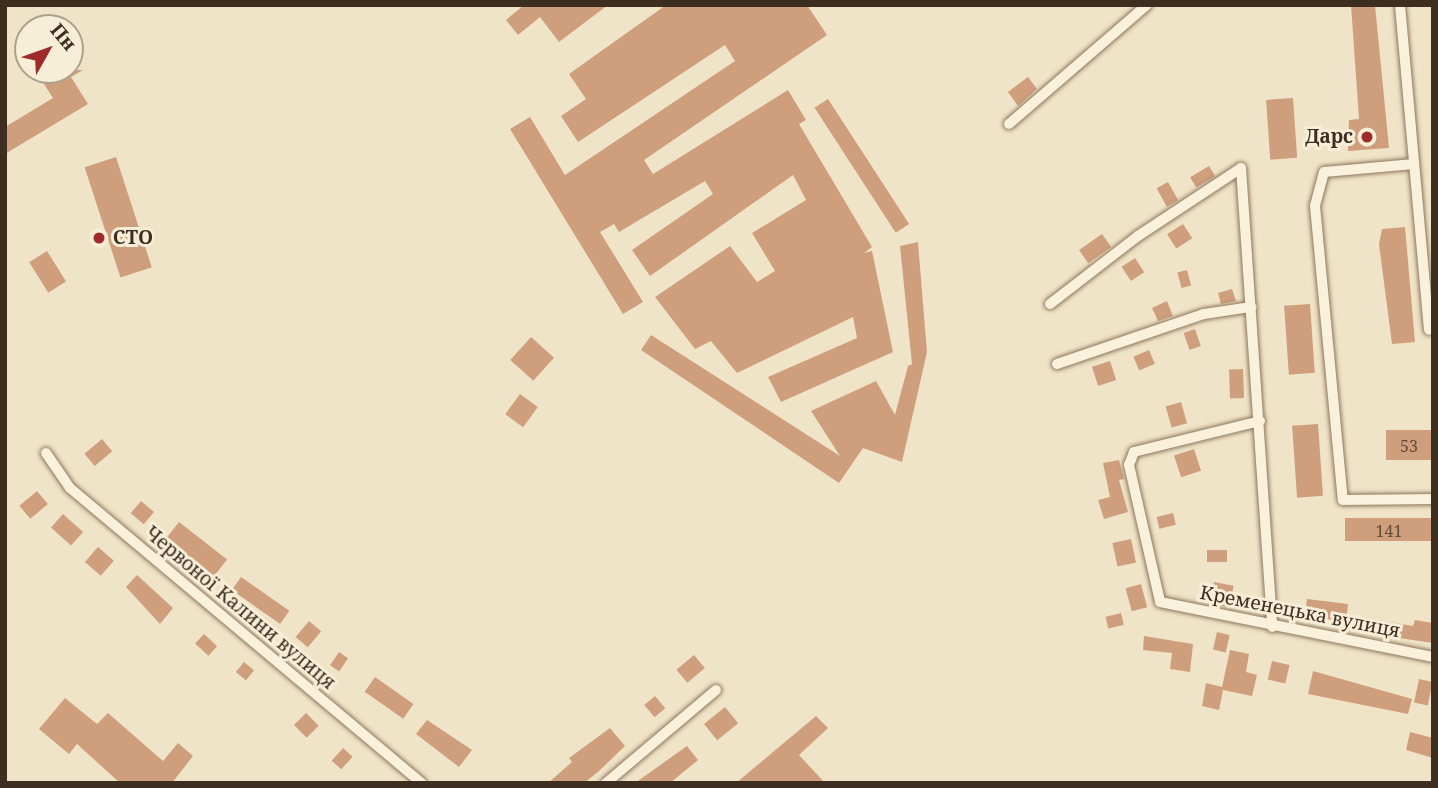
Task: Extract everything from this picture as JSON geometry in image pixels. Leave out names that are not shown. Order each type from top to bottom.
[{"type":"street","points":[[1009,124],[1147,5]]},
{"type":"street","points":[[1400,5],[1429,330]]},
{"type":"street","points":[[1414,164],[1324,172],[1315,206],[1343,500],[1433,499]]},
{"type":"street","points":[[1050,304],[1138,236],[1241,168],[1272,627]]},
{"type":"street","points":[[1056,364],[1203,314],[1251,307]]},
{"type":"street","name":"Кременецька вулиця","points":[[1260,421],[1134,452],[1129,465],[1160,602],[1272,627],[1433,657]]},
{"type":"street","name":"Червоної Калини вулиця","points":[[46,453],[70,488],[421,783]]},
{"type":"street","points":[[606,783],[716,690]]},
{"type":"building","points":[[524,5],[608,5],[559,42],[540,17],[518,35],[506,20]]},
{"type":"building","points":[[666,5],[807,5],[827,35],[644,160],[653,174],[788,90],[806,120],[799,124],[872,247],[864,253],[872,251],[893,352],[781,402],[768,377],[857,338],[853,317],[737,373],[711,341],[695,349],[655,297],[730,246],[757,282],[775,271],[752,233],[806,200],[793,175],[650,276],[632,250],[713,194],[705,181],[619,232],[614,224],[600,232],[643,302],[623,314],[510,129],[530,117],[565,175],[735,61],[725,45],[578,142],[561,116],[586,99],[569,74]]},
{"type":"building","points":[[1351,5],[1375,5],[1389,148],[1348,151],[1349,120],[1359,119]]},
{"type":"building","points":[[1028,77],[1037,89],[1018,106],[1008,92]]},
{"type":"building","points":[[44,84],[75,84],[88,104],[5,154],[5,127],[53,98]]},
{"type":"building","points":[[1293,98],[1297,158],[1270,160],[1266,100]]},
{"type":"building","points":[[828,99],[909,224],[896,233],[815,108]]},
{"type":"building","points":[[116,157],[152,267],[120,278],[85,167]]},
{"type":"building","points":[[1209,166],[1215,176],[1196,188],[1190,177]]},
{"type":"building","points":[[1168,182],[1178,200],[1167,207],[1157,188]]},
{"type":"building","points":[[1183,224],[1192,238],[1176,249],[1167,234]]},
{"type":"building","points":[[1405,227],[1415,342],[1392,344],[1379,244],[1382,229]]},
{"type":"building","points":[[1102,234],[1111,247],[1088,263],[1079,250]]},
{"type":"building","points":[[918,242],[927,352],[902,462],[863,448],[839,483],[641,350],[651,335],[840,456],[811,411],[876,381],[895,415],[908,366],[912,364],[900,246]]},
{"type":"building","points":[[47,251],[66,282],[48,293],[29,262]]},
{"type":"building","points":[[1135,258],[1144,272],[1131,281],[1122,267]]},
{"type":"building","points":[[1187,270],[1191,285],[1181,288],[1177,273]]},
{"type":"building","points":[[1232,289],[1236,301],[1221,304],[1218,293]]},
{"type":"building","points":[[1167,301],[1173,316],[1158,321],[1152,308]]},
{"type":"building","points":[[1310,304],[1315,373],[1289,375],[1284,306]]},
{"type":"building","points":[[1195,329],[1201,346],[1190,350],[1184,333]]},
{"type":"building","points":[[531,337],[554,358],[533,381],[510,360]]},
{"type":"building","points":[[1149,350],[1155,364],[1139,370],[1133,357]]},
{"type":"building","points":[[1110,361],[1116,380],[1098,386],[1092,367]]},
{"type":"building","points":[[1229,369],[1243,369],[1244,398],[1230,398]]},
{"type":"building","points":[[520,394],[538,407],[523,427],[505,414]]},
{"type":"building","points":[[1181,402],[1187,423],[1172,428],[1166,406]]},
{"type":"building","points":[[1318,424],[1323,496],[1297,498],[1292,426]]},
{"type":"building","points":[[1386,430],[1433,430],[1433,460],[1386,460]]},
{"type":"building","points":[[102,439],[112,451],[95,466],[84,454]]},
{"type":"building","points":[[1194,449],[1201,471],[1181,477],[1174,455]]},
{"type":"building","points":[[1119,460],[1124,479],[1119,480],[1128,512],[1104,519],[1098,500],[1110,497],[1103,463]]},
{"type":"building","points":[[37,491],[48,504],[30,519],[19,506]]},
{"type":"building","points":[[141,501],[154,512],[144,524],[131,513]]},
{"type":"building","points":[[1173,513],[1176,525],[1159,529],[1157,517]]},
{"type":"building","points":[[63,514],[83,532],[71,545],[51,527]]},
{"type":"building","points":[[1345,518],[1433,518],[1433,541],[1345,541]]},
{"type":"building","points":[[179,522],[227,560],[214,576],[166,539]]},
{"type":"building","points":[[1131,539],[1136,562],[1117,566],[1112,543]]},
{"type":"building","points":[[98,547],[114,561],[101,576],[85,562]]},
{"type":"building","points":[[1207,550],[1227,550],[1227,562],[1207,562]]},
{"type":"building","points":[[137,575],[173,608],[160,624],[126,587]]},
{"type":"building","points":[[241,577],[289,611],[280,624],[232,590]]},
{"type":"building","points":[[1214,582],[1234,586],[1229,607],[1210,604]]},
{"type":"building","points":[[1141,584],[1147,607],[1132,611],[1126,588]]},
{"type":"building","points":[[1307,599],[1348,604],[1347,615],[1413,626],[1415,620],[1433,623],[1433,643],[1359,632],[1332,625],[1333,620],[1305,616]]},
{"type":"building","points":[[1121,613],[1124,625],[1108,629],[1105,617]]},
{"type":"building","points":[[309,621],[321,631],[308,647],[296,637]]},
{"type":"building","points":[[1217,632],[1230,635],[1226,652],[1213,650]]},
{"type":"building","points":[[204,634],[217,646],[208,656],[195,644]]},
{"type":"building","points":[[1144,636],[1193,644],[1190,672],[1170,669],[1172,653],[1143,650]]},
{"type":"building","points":[[1230,650],[1249,654],[1246,672],[1257,675],[1252,696],[1223,690],[1219,710],[1202,706],[1206,683],[1222,687]]},
{"type":"building","points":[[339,652],[348,658],[339,671],[330,665]]},
{"type":"building","points":[[694,655],[705,668],[687,683],[676,670]]},
{"type":"building","points":[[1272,661],[1290,665],[1285,684],[1268,680]]},
{"type":"building","points":[[244,662],[254,670],[246,680],[236,672]]},
{"type":"building","points":[[1313,671],[1412,699],[1408,714],[1308,694]]},
{"type":"building","points":[[375,677],[414,704],[403,719],[365,692]]},
{"type":"building","points":[[1419,679],[1433,682],[1428,705],[1414,702]]},
{"type":"building","points":[[655,696],[665,708],[655,717],[644,705]]},
{"type":"building","points":[[65,698],[97,724],[108,713],[163,761],[178,743],[193,756],[172,783],[120,783],[77,744],[69,754],[39,729]]},
{"type":"building","points":[[725,707],[738,723],[717,740],[704,724]]},
{"type":"building","points":[[306,713],[319,726],[307,738],[294,725]]},
{"type":"building","points":[[816,716],[828,728],[799,755],[825,783],[736,783]]},
{"type":"building","points":[[427,720],[472,750],[459,767],[416,734]]},
{"type":"building","points":[[610,728],[625,746],[598,772],[584,783],[548,783],[572,762],[569,758]]},
{"type":"building","points":[[1410,732],[1433,738],[1433,758],[1406,750]]},
{"type":"building","points":[[687,746],[698,760],[670,783],[635,783]]},
{"type":"building","points":[[343,748],[353,757],[341,769],[332,761]]},
{"type":"place","name":"Дарс","points":[[1367,137]]},
{"type":"place","name":"СТО","points":[[99,238]]}]
